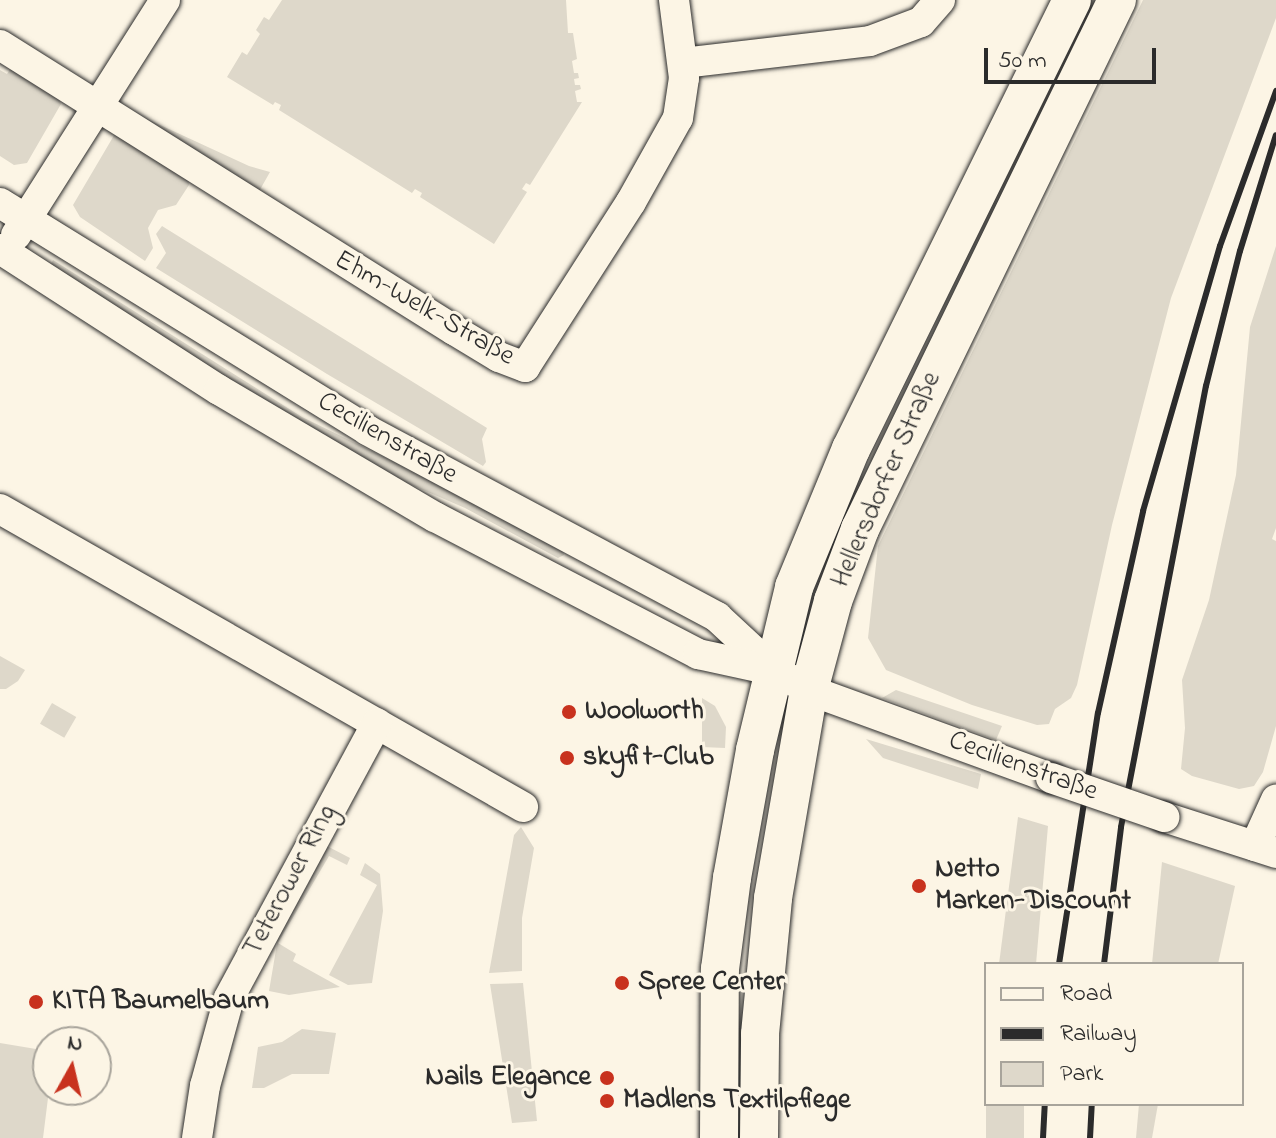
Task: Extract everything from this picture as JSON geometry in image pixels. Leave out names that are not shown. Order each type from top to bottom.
[{"type":"main road","name":"Hellersdorfer Straße","points":[[719,1138],[720,969],[732,878],[755,750],[799,574],[851,449],[1072,0]]},
{"type":"main road","name":"Hellersdorfer Straße","points":[[759,1138],[760,1034],[765,956],[809,690],[833,601],[860,529],[1117,0]]},
{"type":"main road","points":[[719,1033],[733,1081],[734,1138]]},
{"type":"street","points":[[2,254],[165,0]]},
{"type":"street","name":"Ehm-Welk-Straße","points":[[97,105],[454,330],[499,357],[525,367],[552,330],[678,118],[683,63],[674,0]]},
{"type":"street","points":[[683,63],[870,41],[921,22],[940,0]]},
{"type":"street","points":[[0,45],[97,105]]},
{"type":"street","name":"Cecilienstraße","points":[[0,203],[367,430],[717,617],[774,670],[809,690],[1051,778],[1265,850]]},
{"type":"street","name":"Cecilienstraße","points":[[2,254],[219,390],[435,517],[691,651],[774,670]]},
{"type":"street","points":[[0,509],[523,807]]},
{"type":"street","name":"Teterower Ring","points":[[197,1138],[205,1086],[229,998],[377,723]]},
{"type":"street","points":[[1265,850],[1276,800]]},
{"type":"green space","points":[[282,0],[566,0],[568,33],[573,33],[577,59],[572,61],[574,73],[578,73],[579,78],[574,79],[575,85],[580,85],[581,89],[575,91],[577,102],[582,102],[530,185],[526,183],[522,189],[527,192],[494,244],[420,197],[422,193],[415,189],[412,193],[279,110],[281,105],[275,102],[273,105],[227,77],[242,52],[247,55],[260,34],[256,30],[264,17],[269,20]]},
{"type":"green space","points":[[1086,0],[1102,0],[825,588],[817,585],[880,437],[933,331],[957,271]]},
{"type":"green space","points":[[1143,0],[1276,0],[1276,18],[1171,298],[1112,525],[1077,685],[1071,698],[1055,709],[1049,724],[1037,725],[972,705],[886,670],[868,638],[878,546]]},
{"type":"green space","points":[[14,63],[58,97],[61,104],[27,163],[14,165],[0,156],[0,70],[7,74]]},
{"type":"green space","points":[[145,118],[249,166],[270,172],[257,195]]},
{"type":"green space","points":[[116,132],[188,176],[189,185],[176,205],[158,210],[148,228],[153,248],[145,261],[80,217],[73,205]]},
{"type":"green space","points":[[162,226],[487,428],[482,439],[486,462],[483,466],[156,268],[166,253],[156,234]]},
{"type":"green space","points":[[1276,246],[1276,528],[1272,539],[1276,541],[1276,726],[1263,772],[1254,786],[1239,789],[1192,776],[1181,769],[1185,728],[1182,680],[1209,600],[1236,475],[1250,327]]},
{"type":"green space","points":[[53,260],[302,417],[437,483],[562,549],[564,555],[558,558],[465,508],[370,467],[49,268]]},
{"type":"green space","points":[[0,656],[25,670],[18,681],[6,689],[0,689]]},
{"type":"green space","points":[[896,690],[1002,726],[996,740],[882,698]]},
{"type":"green space","points":[[702,698],[715,706],[726,727],[725,748],[702,747]]},
{"type":"green space","points":[[52,703],[76,717],[64,738],[40,724]]},
{"type":"green space","points":[[866,739],[981,774],[978,789],[883,758]]},
{"type":"green space","points":[[1018,817],[1048,826],[1036,962],[999,962]]},
{"type":"green space","points":[[521,827],[534,848],[522,918],[522,971],[489,973],[514,835]]},
{"type":"green space","points":[[327,846],[350,858],[347,865],[329,856],[278,943],[296,954],[293,961],[340,987],[289,995],[269,991],[278,938]]},
{"type":"green space","points":[[1162,862],[1235,886],[1218,962],[1152,962]]},
{"type":"green space","points":[[365,863],[380,874],[383,911],[372,983],[348,985],[329,975],[377,885],[360,875]]},
{"type":"green space","points":[[523,983],[537,1121],[512,1123],[490,984]]},
{"type":"green space","points":[[302,1029],[336,1033],[329,1074],[292,1074],[264,1088],[252,1088],[258,1047],[282,1042]]},
{"type":"green space","points":[[0,1043],[32,1048],[32,1106],[47,1106],[43,1138],[0,1138]]},
{"type":"green space","points":[[986,1106],[1024,1106],[1024,1138],[986,1138]]},
{"type":"green space","points":[[1139,1106],[1158,1106],[1152,1138],[1136,1138]]},
{"type":"railway","points":[[1059,962],[1098,713],[1143,511],[1220,246],[1276,91]]},
{"type":"railway","points":[[1104,962],[1121,827],[1206,386],[1240,251],[1276,135]]},
{"type":"railway","points":[[1043,1138],[1045,1106]]},
{"type":"railway","points":[[1090,1138],[1092,1106]]},
{"type":"place","name":"Woolworth","points":[[569,712]]},
{"type":"place","name":"skyfit-Club","points":[[567,758]]},
{"type":"place","name":"Netto Marken-Discount","points":[[919,886]]},
{"type":"place","name":"Spree Center","points":[[622,983]]},
{"type":"place","name":"KITA Baumelbaum","points":[[36,1002]]},
{"type":"place","name":"Nails Elegance","points":[[607,1078]]},
{"type":"place","name":"Madlens Textilpflege","points":[[607,1101]]}]
